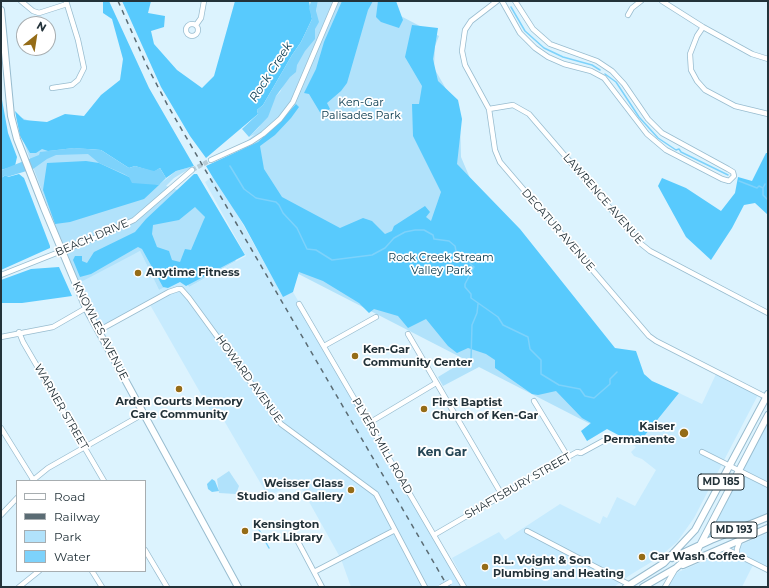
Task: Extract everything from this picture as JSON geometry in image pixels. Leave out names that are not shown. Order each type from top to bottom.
[{"type":"main road","name":"KNOWLES AVENUE","points":[[1,10],[4,69],[11,116],[30,172],[62,250],[86,308],[98,331],[238,587]]},
{"type":"main road","name":"MD 185","points":[[628,586],[664,563],[695,530],[768,396]]},
{"type":"main road","name":"MD 185","points":[[643,587],[676,568],[695,553],[768,416]]},
{"type":"main road","name":"MD 193","points":[[664,563],[701,544],[768,517]]},
{"type":"main road","name":"MD 193","points":[[676,568],[768,528]]},
{"type":"street","points":[[21,1],[39,14],[67,3],[85,63],[78,80],[72,85],[52,88]]},
{"type":"street","points":[[196,25],[201,18],[204,1]]},
{"type":"street","points":[[211,160],[251,142],[280,119],[293,102],[336,1]]},
{"type":"street","name":"DECATUR AVENUE","points":[[497,1],[471,21],[465,30],[462,40],[462,51],[465,65],[489,109],[495,150],[502,165],[648,336],[768,396]]},
{"type":"street","points":[[509,1],[502,1],[520,33],[535,48],[564,64],[592,71],[604,78],[647,134],[666,150],[722,179],[729,181],[734,176],[733,172],[728,169],[662,133],[648,119],[624,84],[612,71],[597,61],[550,44],[533,29],[515,1]]},
{"type":"street","points":[[628,15],[632,8],[641,1]]},
{"type":"street","points":[[662,1],[703,27],[752,54],[768,59]]},
{"type":"street","points":[[703,27],[697,36],[690,54],[691,70],[697,82],[705,90],[735,106],[768,114]]},
{"type":"street","name":"LAWRENCE AVENUE","points":[[489,109],[513,106],[529,114],[640,243],[650,251],[768,313]]},
{"type":"street","name":"BEACH DRIVE","points":[[1,275],[102,235],[134,220],[192,170]]},
{"type":"street","name":"HOWARD AVENUE","points":[[98,331],[169,292],[178,289],[182,290],[272,415],[293,435],[376,494],[425,587]]},
{"type":"street","name":"PLYERS MILL ROAD","points":[[299,304],[464,587]]},
{"type":"street","points":[[1,337],[19,332],[36,331],[53,326],[86,308]]},
{"type":"street","points":[[324,346],[376,317]]},
{"type":"street","name":"WARNER STREET","points":[[19,332],[23,342],[103,480]]},
{"type":"street","points":[[408,334],[502,495]]},
{"type":"street","points":[[368,423],[436,383]]},
{"type":"street","points":[[534,401],[568,457]]},
{"type":"street","points":[[34,480],[48,468],[143,414]]},
{"type":"street","points":[[1,428],[32,480]]},
{"type":"street","name":"SHAFTSBURY STREET","points":[[434,535],[568,457],[577,452],[581,453],[603,441]]},
{"type":"street","points":[[702,452],[768,485]]},
{"type":"street","points":[[1,515],[16,499]]},
{"type":"street","points":[[314,572],[395,530]]},
{"type":"street","points":[[527,531],[628,586]]},
{"type":"street","points":[[296,538],[322,587]]},
{"type":"street","points":[[737,553],[740,540]]},
{"type":"street","points":[[724,548],[737,553],[768,570]]},
{"type":"street","points":[[146,552],[167,587]]},
{"type":"street","points":[[665,587],[676,568]]},
{"type":"street","points":[[19,587],[38,572]]},
{"type":"street","points":[[93,572],[102,587]]},
{"type":"street","points":[[441,587],[458,577]]},
{"type":"shaded area","points":[[215,175],[283,296],[293,292],[464,587],[351,587],[341,559],[298,482],[268,496],[219,412],[213,415],[149,303],[98,331],[74,281],[140,251],[159,290],[183,278],[189,287],[246,256],[205,182]]},
{"type":"shaded area","points":[[717,372],[759,393],[694,518],[677,542],[658,558],[630,575],[614,587],[467,587],[452,558],[499,532],[505,540],[560,504],[600,524],[603,516],[607,518],[617,497],[635,506],[656,470],[642,459],[634,456],[631,452],[636,447],[633,445],[637,445],[679,393],[702,404]]},
{"type":"shaded area","points":[[768,415],[768,520],[701,544]]},
{"type":"shaded area","points":[[768,533],[768,572],[753,565],[742,587],[667,587],[676,573]]},
{"type":"green space","points":[[103,1],[109,1],[149,88],[194,166],[176,171],[166,178],[160,168],[154,172],[135,166],[129,168],[101,150],[74,148],[48,151],[42,149],[36,153],[30,153],[20,136],[15,111],[24,120],[47,122],[65,114],[84,116],[101,95],[120,80],[123,59],[112,19],[103,13]]},
{"type":"green space","points":[[122,1],[151,1],[148,13],[165,16],[164,27],[151,31],[154,44],[177,70],[202,88],[214,76],[235,1],[309,1],[312,19],[301,42],[263,105],[257,110],[258,114],[206,158],[190,136],[161,87]]},
{"type":"green space","name":"Ken-Gar Palisades Park","points":[[318,1],[391,1],[393,12],[439,36],[435,46],[434,68],[453,101],[460,120],[461,157],[478,197],[600,429],[479,367],[443,386],[438,377],[466,360],[279,264],[250,164],[241,146],[255,134],[249,137],[259,127],[276,96],[280,92],[314,22]]},
{"type":"green space","points":[[342,1],[373,1],[368,10],[347,83],[341,91],[327,103],[330,109],[321,114],[309,94],[304,93],[316,69],[324,42]]},
{"type":"green space","points":[[378,1],[396,1],[403,20],[399,28],[381,22],[376,17]]},
{"type":"green space","name":"Rock Creek Stream Valley Park","points":[[412,25],[438,28],[433,59],[438,81],[458,100],[462,119],[457,164],[520,229],[615,348],[636,351],[644,374],[652,381],[679,393],[637,445],[607,429],[587,441],[581,431],[591,423],[582,418],[556,391],[538,395],[532,394],[495,368],[495,360],[486,354],[468,348],[457,353],[448,346],[426,319],[408,328],[398,316],[374,309],[369,313],[359,303],[323,281],[299,272],[293,292],[283,297],[244,225],[206,166],[258,142],[278,124],[296,104],[299,107],[291,118],[275,135],[260,146],[264,169],[282,197],[340,228],[363,218],[372,221],[385,234],[392,231],[394,226],[425,206],[430,212],[426,217],[431,221],[441,192],[413,136],[412,104],[419,104],[422,86],[405,57]]},
{"type":"green space","points":[[1,94],[8,133],[17,157],[15,166],[1,170]]},
{"type":"green space","points":[[16,117],[20,117],[46,128],[160,184],[176,171],[194,166],[174,178],[166,186],[183,192],[205,217],[204,220],[236,261],[189,287],[183,278],[159,290],[140,251],[77,284],[27,151]]},
{"type":"green space","points":[[766,153],[768,153],[768,215],[755,203],[744,205],[732,228],[711,260],[686,237],[658,186],[662,178],[686,188],[721,211],[735,193],[738,177],[752,181]]},
{"type":"green space","points":[[86,161],[99,163],[129,177],[159,185],[144,199],[70,222],[55,224],[43,190],[47,163]]},
{"type":"green space","points":[[19,174],[24,178],[50,248],[1,270],[1,178],[6,175],[8,177]]},
{"type":"green space","points":[[194,174],[197,174],[245,255],[186,286],[180,282],[168,288],[163,287],[142,249],[138,247],[91,274],[80,277],[73,260],[75,256],[82,256],[82,261],[87,263],[94,252],[135,232],[146,219]],"holes":[[[195,207],[205,217],[191,250],[185,249],[180,262],[172,260],[169,251],[157,247],[152,234],[153,225],[179,220]]]},
{"type":"green space","points":[[59,267],[72,296],[22,303],[1,303],[1,280],[31,269]]},
{"type":"green space","points":[[229,471],[239,486],[236,494],[219,493],[217,479]]},
{"type":"water","points":[[311,1],[318,1],[316,11],[319,22],[315,29],[315,39],[305,51],[297,65],[296,72],[290,77],[276,96],[268,117],[249,137],[242,129],[258,114],[257,110],[263,105],[301,42],[312,19],[309,8]]},
{"type":"water","points":[[74,148],[101,150],[129,168],[135,166],[154,171],[160,168],[166,178],[159,185],[132,183],[129,177],[99,163],[88,154],[56,155],[47,159],[33,169],[7,177],[6,175],[1,178],[1,171],[4,169],[39,155],[40,152]]},
{"type":"water","points":[[212,479],[215,481],[219,491],[212,492],[208,489],[207,484]]},
{"type":"waterway","points":[[511,7],[525,31],[544,48],[563,57],[592,65],[600,70]]},
{"type":"waterway","points":[[605,74],[616,82],[639,117],[658,138],[676,150],[679,149],[681,152],[728,175]]},
{"type":"waterway","points":[[230,166],[244,189],[256,198],[276,202],[279,205],[283,213],[297,228],[307,249],[316,250],[332,260],[372,255],[385,248],[394,238],[405,232],[415,230],[424,230],[433,235],[434,239],[449,241],[455,246],[456,251],[474,267],[465,284],[465,287],[471,294],[471,298],[498,317],[503,325],[528,337],[530,349],[541,360],[541,374],[559,385],[580,389],[585,396],[594,398],[610,384],[610,379],[617,372]]},
{"type":"waterway","points":[[739,181],[757,188],[759,186],[763,188],[765,184]]},
{"type":"waterway","points":[[763,188],[763,195],[768,200]]},
{"type":"waterway","points":[[471,359],[472,325],[477,313],[478,304]]},
{"type":"waterway","points":[[260,527],[258,528],[269,548]]},
{"type":"tunnel","points":[[192,170],[211,160]]},
{"type":"railway","points":[[118,1],[147,66],[168,106],[448,587]]},
{"type":"place","name":"Anytime Fitness","points":[[138,273]]},
{"type":"place","name":"Ken-Gar Community Center","points":[[355,356]]},
{"type":"place","name":"Arden Courts Memory Care Community","points":[[179,389]]},
{"type":"place","name":"First Baptist Church of Ken-Gar","points":[[424,409]]},
{"type":"place","name":"Kaiser Permanente","points":[[684,433]]},
{"type":"place","name":"Weisser Glass Studio and Gallery","points":[[351,490]]},
{"type":"place","name":"Kensington Park Library","points":[[245,531]]},
{"type":"place","name":"Car Wash Coffee","points":[[642,557]]},
{"type":"place","name":"R.L. Voight & Son Plumbing and Heating","points":[[485,567]]},
{"type":"district","name":"Ken Gar","points":[[442,452]]},
{"type":"water label","name":"Rock Creek","points":[[271,72]]}]
